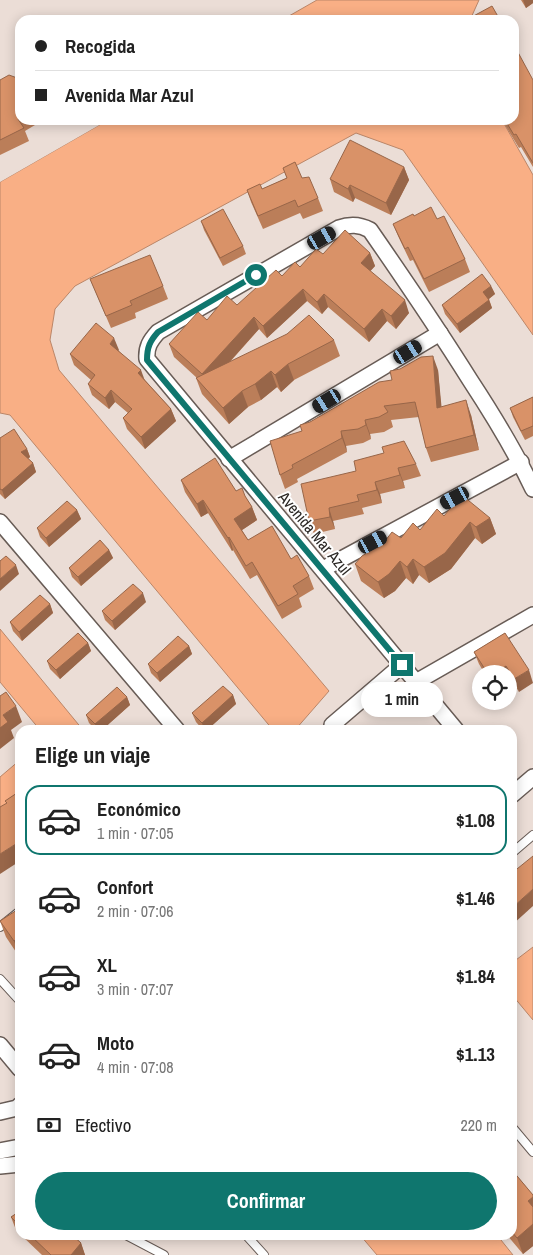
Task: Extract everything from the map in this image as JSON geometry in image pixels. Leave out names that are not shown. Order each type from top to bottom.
[{"type":"street","name":"Avenida Mar Azul","points":[[440,333],[370,230],[360,225],[347,225],[158,332],[148,345],[147,360],[452,725]]},
{"type":"street","points":[[230,459],[440,333],[502,429],[521,462],[533,489]]},
{"type":"street","points":[[323,569],[521,462]]},
{"type":"street","points":[[0,522],[173,725]]},
{"type":"street","points":[[416,682],[533,615]]},
{"type":"street","points":[[332,725],[402,665]]},
{"type":"street","points":[[517,790],[533,777]]},
{"type":"street","points":[[0,1045],[15,1063]]},
{"type":"street","points":[[0,1112],[15,1108]]},
{"type":"street","points":[[0,1151],[15,1148]]},
{"type":"street","points":[[0,1166],[15,1164]]},
{"type":"lane","points":[[517,849],[533,835]]},
{"type":"lane","points":[[0,927],[15,914]]},
{"type":"lane","points":[[0,979],[15,996]]},
{"type":"lane","points":[[517,1134],[533,1152]]},
{"type":"lane","points":[[136,1240],[164,1255]]},
{"type":"lane","points":[[250,1240],[264,1255]]},
{"type":"shaded area","points":[[317,0],[479,0],[472,15],[291,15]]},
{"type":"shaded area","points":[[99,125],[505,125],[533,175],[533,335],[403,150],[356,133],[75,286],[55,309],[50,340],[59,370],[329,691],[299,725],[269,725],[10,415],[0,413],[0,182]]},
{"type":"shaded area","points":[[0,629],[79,725],[36,725],[0,682]]},
{"type":"shaded area","points":[[15,764],[15,809],[0,821],[0,777]]},
{"type":"shaded area","points":[[533,947],[533,1020],[517,1001],[517,959]]},
{"type":"shaded area","points":[[364,1240],[501,1240],[513,1255],[377,1255]]},
{"type":"pier","points":[[94,125],[99,125],[0,182],[0,179]]},
{"type":"building","points":[[492,6],[497,15],[475,15]]},
{"type":"building","points":[[519,54],[533,80],[533,163],[516,134],[514,135],[508,125],[519,125]]},
{"type":"building","points":[[9,75],[15,77],[15,125],[22,125],[24,128],[0,140],[0,80]]},
{"type":"building","points":[[350,140],[404,167],[386,203],[350,185],[348,189],[330,179]]},
{"type":"building","points":[[295,162],[302,178],[309,177],[318,198],[298,207],[295,200],[258,216],[247,190],[260,184],[262,189],[287,178],[283,168]]},
{"type":"building","points":[[431,207],[437,219],[444,216],[465,259],[424,279],[408,247],[405,249],[393,224]]},
{"type":"building","points":[[223,209],[243,246],[220,258],[201,221]]},
{"type":"building","points":[[345,230],[370,253],[361,263],[405,300],[391,316],[382,309],[364,329],[324,294],[317,302],[303,289],[263,326],[254,317],[202,374],[169,344],[198,312],[207,320],[227,296],[237,305],[276,270],[282,276],[295,262],[300,267],[316,249],[323,254]]},
{"type":"building","points":[[150,255],[163,286],[130,301],[132,305],[106,316],[90,279]]},
{"type":"building","points":[[482,274],[491,286],[483,292],[489,300],[457,324],[442,305]]},
{"type":"building","points":[[309,315],[334,340],[288,364],[275,375],[271,371],[255,384],[242,391],[223,408],[196,378],[287,334]]},
{"type":"building","points":[[96,323],[114,338],[110,344],[141,370],[138,373],[171,409],[141,437],[123,418],[132,409],[111,390],[105,398],[88,384],[95,375],[70,354]]},
{"type":"building","points":[[433,356],[437,408],[466,400],[474,435],[426,448],[415,402],[384,406],[388,412],[379,417],[365,420],[366,425],[358,429],[341,431],[342,438],[292,465],[293,468],[280,475],[270,441],[302,431],[300,425],[310,422],[379,382],[392,380],[390,371],[400,369],[421,357]]},
{"type":"building","points":[[533,397],[533,426],[521,431],[510,408]]},
{"type":"building","points":[[14,429],[27,449],[21,452],[33,463],[2,490],[0,489],[0,438]]},
{"type":"building","points":[[404,441],[416,464],[398,468],[400,475],[375,482],[377,490],[357,495],[359,501],[329,508],[330,517],[309,521],[301,484],[356,471],[354,461],[384,453],[382,447]]},
{"type":"building","points":[[215,458],[236,491],[242,488],[252,507],[234,519],[248,540],[272,526],[291,559],[297,555],[309,576],[293,586],[298,594],[278,606],[252,562],[246,566],[229,537],[203,500],[197,504],[181,480]]},
{"type":"building","points":[[463,496],[490,518],[476,527],[470,522],[445,553],[424,567],[413,559],[407,567],[400,561],[389,574],[378,582],[355,564],[362,556],[385,541],[392,532],[401,538],[413,523],[420,530],[437,509],[444,516],[457,500]]},
{"type":"building","points":[[67,501],[77,510],[46,538],[37,528]]},
{"type":"building","points":[[100,540],[109,550],[78,577],[69,568]]},
{"type":"building","points":[[6,556],[16,565],[0,579],[0,561]]},
{"type":"building","points":[[133,584],[143,593],[112,621],[102,611]]},
{"type":"building","points":[[40,595],[50,604],[19,632],[10,622]]},
{"type":"building","points":[[78,633],[88,643],[56,670],[47,661]]},
{"type":"building","points":[[505,633],[529,670],[517,677],[517,665],[482,665],[474,652]]},
{"type":"building","points":[[178,636],[189,646],[157,673],[148,664]]},
{"type":"building","points":[[223,686],[233,695],[202,723],[192,713]]},
{"type":"building","points":[[117,687],[127,697],[95,724],[86,715]]},
{"type":"building","points":[[6,692],[16,706],[3,715],[8,722],[0,728],[0,696]]},
{"type":"building","points":[[15,794],[15,845],[0,854],[0,807],[7,803],[5,801]]},
{"type":"building","points":[[533,856],[533,889],[517,903],[517,869]]},
{"type":"building","points":[[15,911],[15,940],[14,941],[0,921]]},
{"type":"building","points":[[517,1176],[533,1195],[528,1201],[533,1207],[533,1224],[517,1238]]},
{"type":"building","points":[[35,1240],[78,1240],[81,1243],[71,1255],[51,1255]]},
{"type":"route","points":[[256,275],[158,332],[150,340],[147,360],[402,665]]}]
